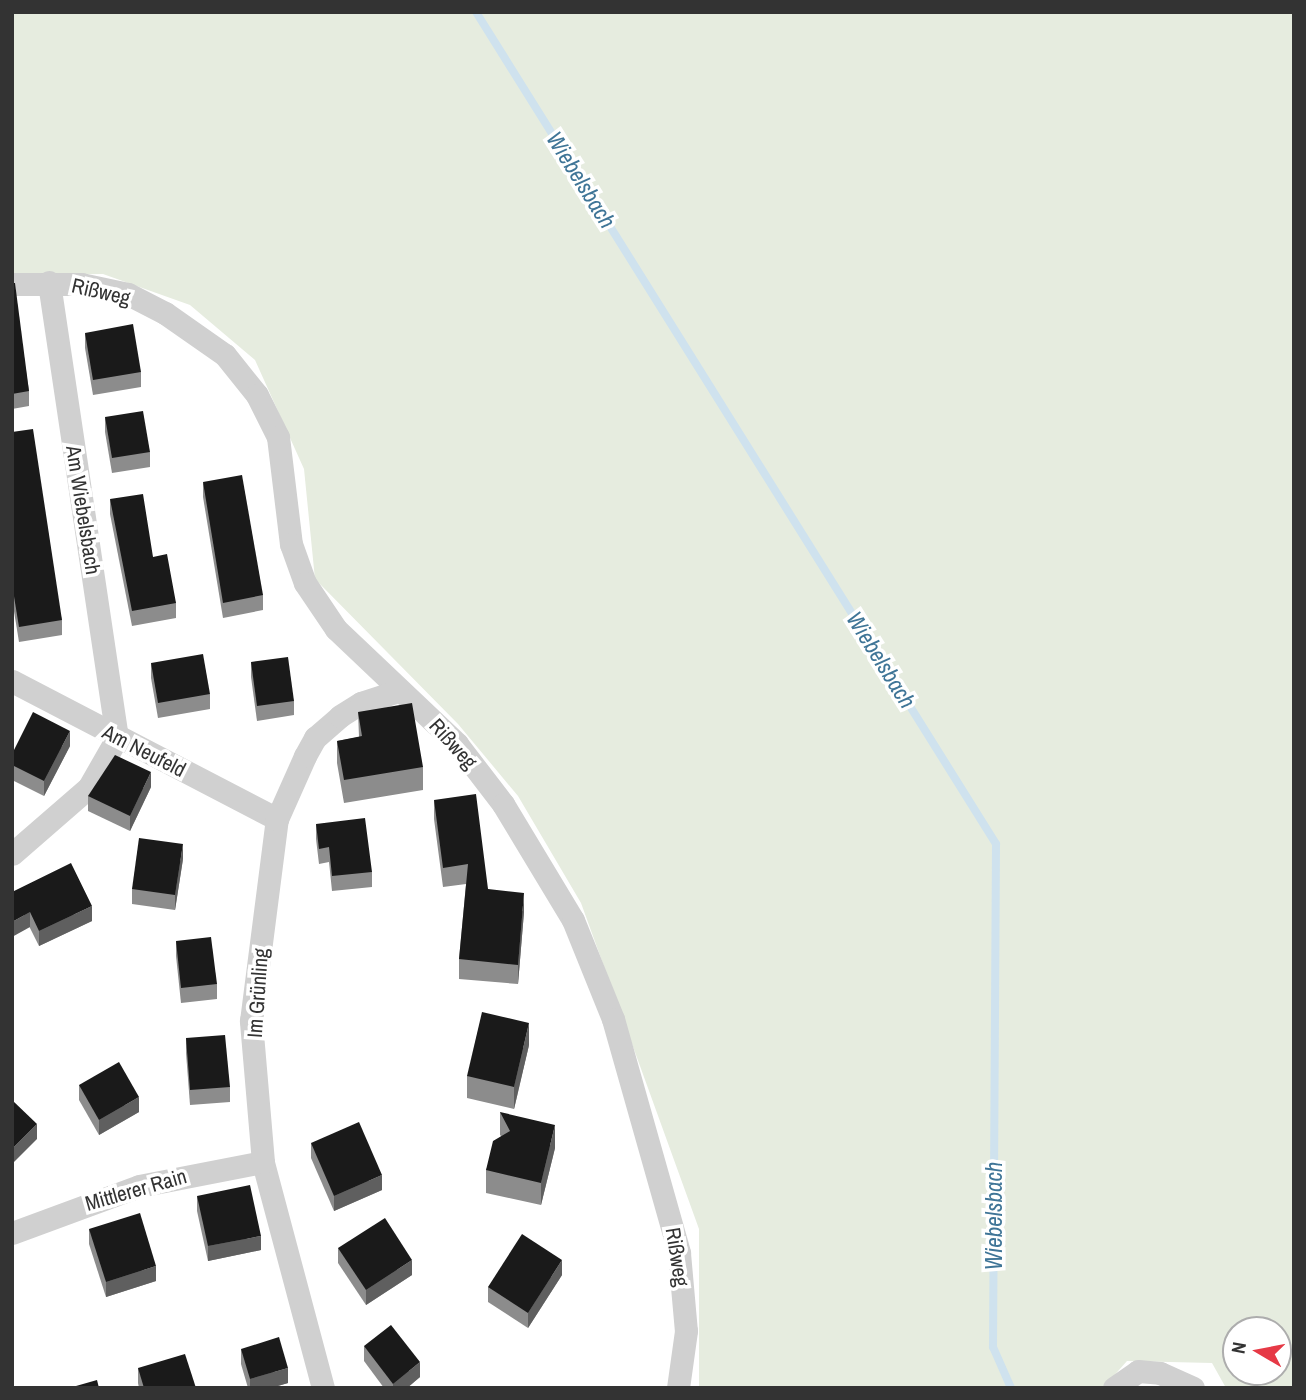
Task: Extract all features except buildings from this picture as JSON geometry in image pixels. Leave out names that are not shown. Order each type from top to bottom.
[{"type":"street","name":"Rißweg","points":[[12,284],[49,282],[128,294],[225,355],[257,395],[278,438],[291,544],[306,583],[336,629],[397,691],[457,744],[503,804],[573,919],[613,1019],[679,1253],[686,1331],[678,1388]]},
{"type":"street","name":"Am Wiebelsbach","points":[[49,282],[117,738]]},
{"type":"street","name":"Am Neufeld","points":[[12,681],[277,819]]},
{"type":"street","name":"Im Grünling","points":[[323,1388],[263,1162],[251,1021],[277,819],[315,738],[361,703],[397,691]]},
{"type":"street","points":[[12,854],[89,787],[117,738]]},
{"type":"street","name":"Mittlerer Rain","points":[[12,1233],[139,1186],[263,1162]]},
{"type":"street","points":[[1114,1388],[1138,1371],[1160,1373],[1193,1388]]},
{"type":"shaded area","points":[[12,12],[1294,12],[1294,1388],[1225,1386],[1292,1386],[1292,1316],[1222,1316],[1222,1381],[1212,1363],[1127,1361],[1103,1388],[699,1388],[699,1229],[581,903],[518,796],[458,724],[315,579],[304,469],[255,360],[190,305],[103,274],[12,275]]},
{"type":"waterway","name":"Wiebelsbach","points":[[476,12],[996,844],[993,1347],[1011,1388]]}]
